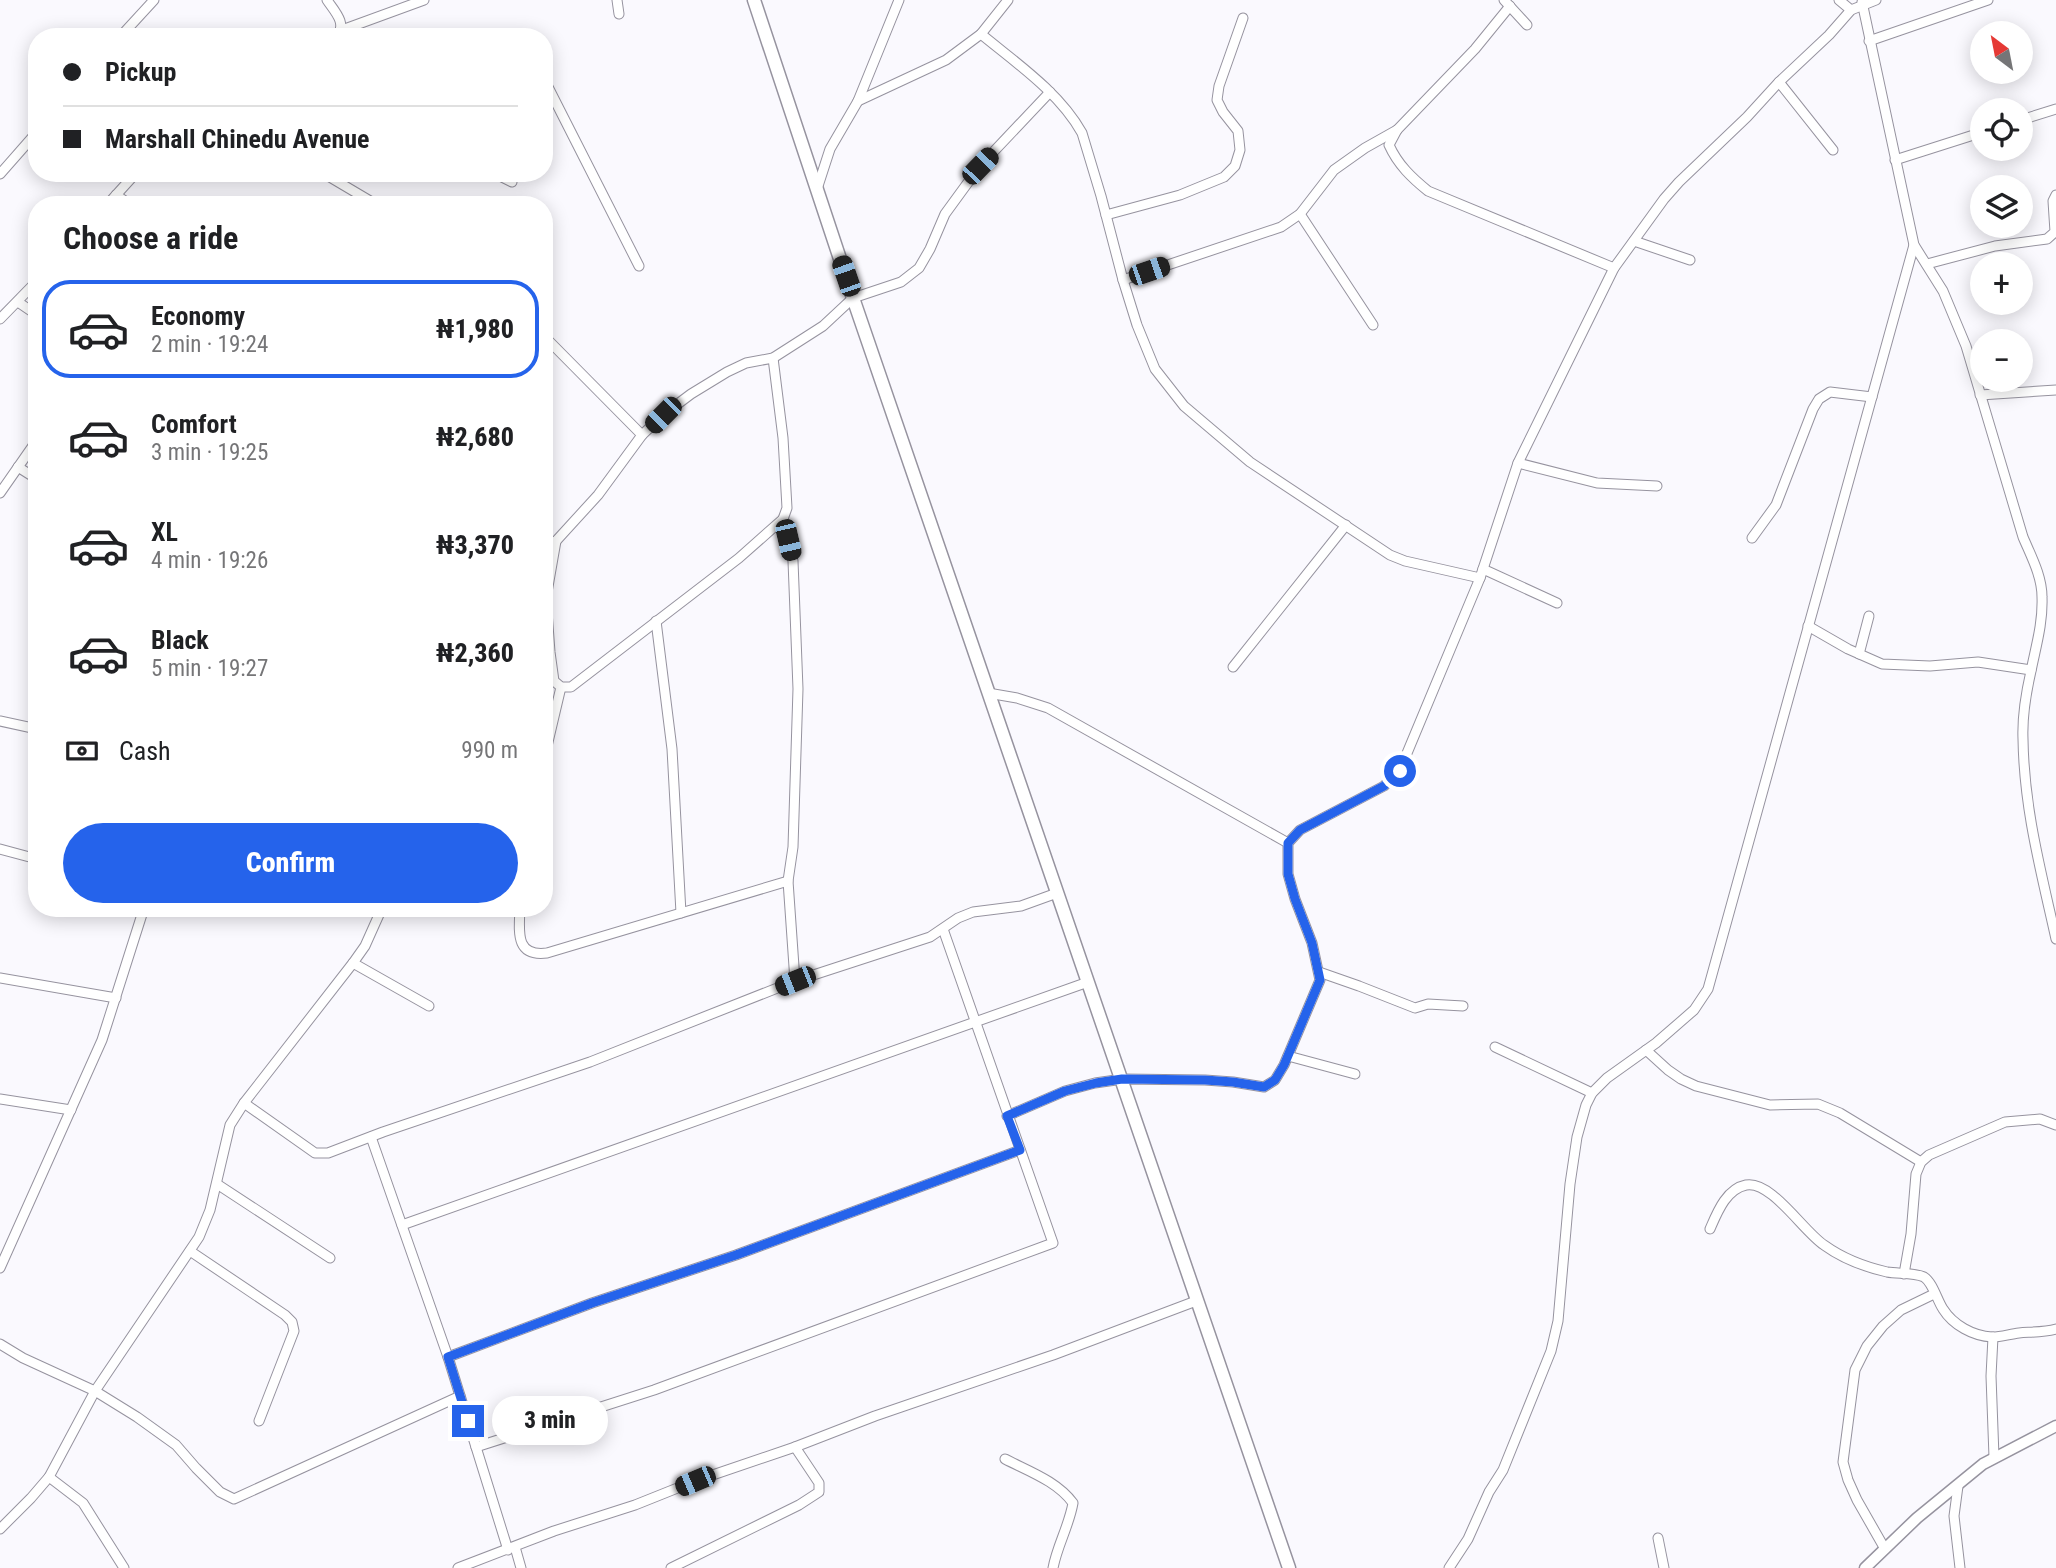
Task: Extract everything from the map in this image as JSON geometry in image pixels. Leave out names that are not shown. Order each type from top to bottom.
[{"type":"main road","points":[[754,0],[853,298],[1289,1568]]},
{"type":"street","points":[[128,28],[154,0]]},
{"type":"street","points":[[327,0],[342,22],[341,28]]},
{"type":"street","points":[[353,28],[424,0]]},
{"type":"street","points":[[617,0],[619,14]]},
{"type":"street","points":[[817,190],[830,149],[858,101],[899,0]]},
{"type":"street","points":[[858,101],[946,60],[981,33],[1008,0]]},
{"type":"street","points":[[1839,0],[1851,10]]},
{"type":"street","points":[[1007,1116],[1065,1091],[1122,1079],[1205,1080],[1264,1087],[1275,1080],[1320,980],[1312,943],[1288,874],[1288,843],[1300,830],[1384,786],[1400,771],[1482,573],[1518,463],[1614,268],[1679,182],[1829,35],[1851,10],[1862,3],[1876,0]]},
{"type":"street","points":[[1869,41],[1988,0]]},
{"type":"street","points":[[1123,280],[1281,227],[1300,214],[1335,170],[1364,148],[1397,130],[1475,49],[1507,3],[1527,25]]},
{"type":"street","points":[[1862,3],[1914,245],[1943,291],[1965,346],[2023,537],[2036,566],[2042,595],[2041,626],[2023,709],[2026,788],[2033,839],[2056,939]]},
{"type":"street","points":[[1106,215],[1180,195],[1224,177],[1235,166],[1240,150],[1238,131],[1217,100],[1219,86],[1243,18]]},
{"type":"street","points":[[981,33],[1051,92],[1082,133],[1137,326],[1155,369],[1184,406],[1250,462],[1390,555],[1405,561],[1482,573],[1557,603]]},
{"type":"street","points":[[1779,82],[1833,150]]},
{"type":"street","points":[[553,542],[598,495],[642,435],[691,394],[746,363],[773,358],[823,326],[853,298],[901,282],[919,268],[945,214],[980,166],[1051,92]]},
{"type":"street","points":[[553,97],[639,266]]},
{"type":"street","points":[[2033,116],[2056,109]]},
{"type":"street","points":[[1397,130],[1390,145],[1395,159],[1428,191],[1614,268]]},
{"type":"street","points":[[1895,160],[1970,136]]},
{"type":"street","points":[[0,174],[28,142]]},
{"type":"street","points":[[116,195],[127,182]]},
{"type":"street","points":[[341,182],[363,196]]},
{"type":"street","points":[[1927,264],[1995,246],[2047,239],[2056,232],[2053,201],[2056,195]]},
{"type":"street","points":[[1300,214],[1373,325]]},
{"type":"street","points":[[1634,241],[1690,260]]},
{"type":"street","points":[[1449,1568],[1468,1539],[1489,1492],[1503,1470],[1551,1351],[1558,1321],[1570,1184],[1580,1124],[1592,1093],[1607,1078],[1694,1010],[1708,989],[1914,245]]},
{"type":"street","points":[[0,319],[28,291]]},
{"type":"street","points":[[18,302],[28,309]]},
{"type":"street","points":[[553,346],[642,435]]},
{"type":"street","points":[[553,674],[554,681],[561,687],[570,687],[739,558],[783,519],[787,508],[783,438],[773,358]]},
{"type":"street","points":[[1980,395],[2056,390]]},
{"type":"street","points":[[1752,538],[1776,505],[1819,399],[1830,392],[1872,397]]},
{"type":"street","points":[[0,494],[28,453]]},
{"type":"street","points":[[1518,463],[1597,483],[1657,486]]},
{"type":"street","points":[[18,467],[28,473]]},
{"type":"street","points":[[783,519],[793,561],[798,689],[793,847],[788,881],[795,981]]},
{"type":"street","points":[[1233,667],[1346,525]]},
{"type":"street","points":[[553,558],[556,541]]},
{"type":"street","points":[[1859,654],[1869,616]]},
{"type":"street","points":[[656,621],[672,749],[681,913]]},
{"type":"street","points":[[1808,626],[1882,664],[1930,666],[1978,662],[2031,670]]},
{"type":"street","points":[[553,721],[561,687]]},
{"type":"street","points":[[988,693],[1017,698],[1048,708],[1288,843]]},
{"type":"street","points":[[0,721],[28,727]]},
{"type":"street","points":[[0,849],[28,857]]},
{"type":"street","points":[[520,917],[520,938],[527,951],[536,955],[788,881]]},
{"type":"street","points":[[244,1103],[316,1153],[328,1153],[590,1062],[795,981],[930,937],[958,918],[973,912],[1021,905],[1057,893]]},
{"type":"street","points":[[0,1268],[3,1251],[102,1040],[141,917]]},
{"type":"street","points":[[0,1529],[49,1477],[95,1391],[199,1237],[210,1210],[230,1125],[244,1103],[353,963],[365,946],[378,917]]},
{"type":"street","points":[[476,1447],[654,1390],[1053,1243],[943,929]]},
{"type":"street","points":[[353,963],[429,1006]]},
{"type":"street","points":[[1318,972],[1415,1008],[1428,1004],[1463,1006]]},
{"type":"street","points":[[0,978],[116,998]]},
{"type":"street","points":[[402,1226],[1088,982]]},
{"type":"street","points":[[1495,1047],[1592,1093]]},
{"type":"street","points":[[1646,1050],[1668,1070],[1696,1086],[1770,1105],[1818,1104],[1840,1113],[1922,1162]]},
{"type":"street","points":[[1288,1056],[1355,1074]]},
{"type":"street","points":[[0,1099],[71,1110]]},
{"type":"street","points":[[1904,1274],[1911,1234],[1916,1174],[1929,1155],[2005,1122],[2040,1119],[2056,1125]]},
{"type":"street","points":[[372,1137],[511,1549],[521,1568]]},
{"type":"street","points":[[448,1357],[1020,1150]]},
{"type":"street","points":[[217,1184],[330,1258]]},
{"type":"street","points":[[1710,1229],[1722,1203],[1736,1189],[1747,1184],[1765,1188],[1789,1210],[1805,1230],[1824,1245],[1855,1262],[1888,1272],[1922,1276],[1953,1322],[1965,1329],[1993,1337],[2056,1329]]},
{"type":"street","points":[[190,1251],[292,1322],[295,1331],[259,1422]]},
{"type":"street","points":[[1885,1549],[1857,1500],[1843,1462],[1855,1370],[1867,1346],[1883,1326],[1901,1310],[1934,1294]]},
{"type":"street","points":[[458,1568],[554,1531],[635,1505],[1196,1301]]},
{"type":"street","points":[[1993,1337],[1991,1376],[1994,1457]]},
{"type":"street","points":[[0,1344],[23,1358],[95,1391],[137,1417],[176,1445],[220,1492],[234,1499],[460,1395]]},
{"type":"street","points":[[1865,1568],[1917,1518],[1983,1464],[2056,1426]]},
{"type":"street","points":[[671,1568],[800,1506],[819,1492],[819,1483],[795,1447]]},
{"type":"street","points":[[1004,1459],[1045,1480],[1068,1496],[1073,1503],[1071,1516],[1056,1551],[1053,1568]]},
{"type":"street","points":[[49,1477],[83,1503],[124,1568]]},
{"type":"street","points":[[1958,1486],[1954,1516],[1960,1568]]},
{"type":"street","points":[[1658,1538],[1664,1568]]},
{"type":"route","points":[[468,1421],[448,1357],[1020,1150],[1007,1116],[1065,1091],[1122,1079],[1205,1080],[1264,1087],[1275,1080],[1320,980],[1312,943],[1288,874],[1288,843],[1300,830],[1384,786],[1400,771]]}]
